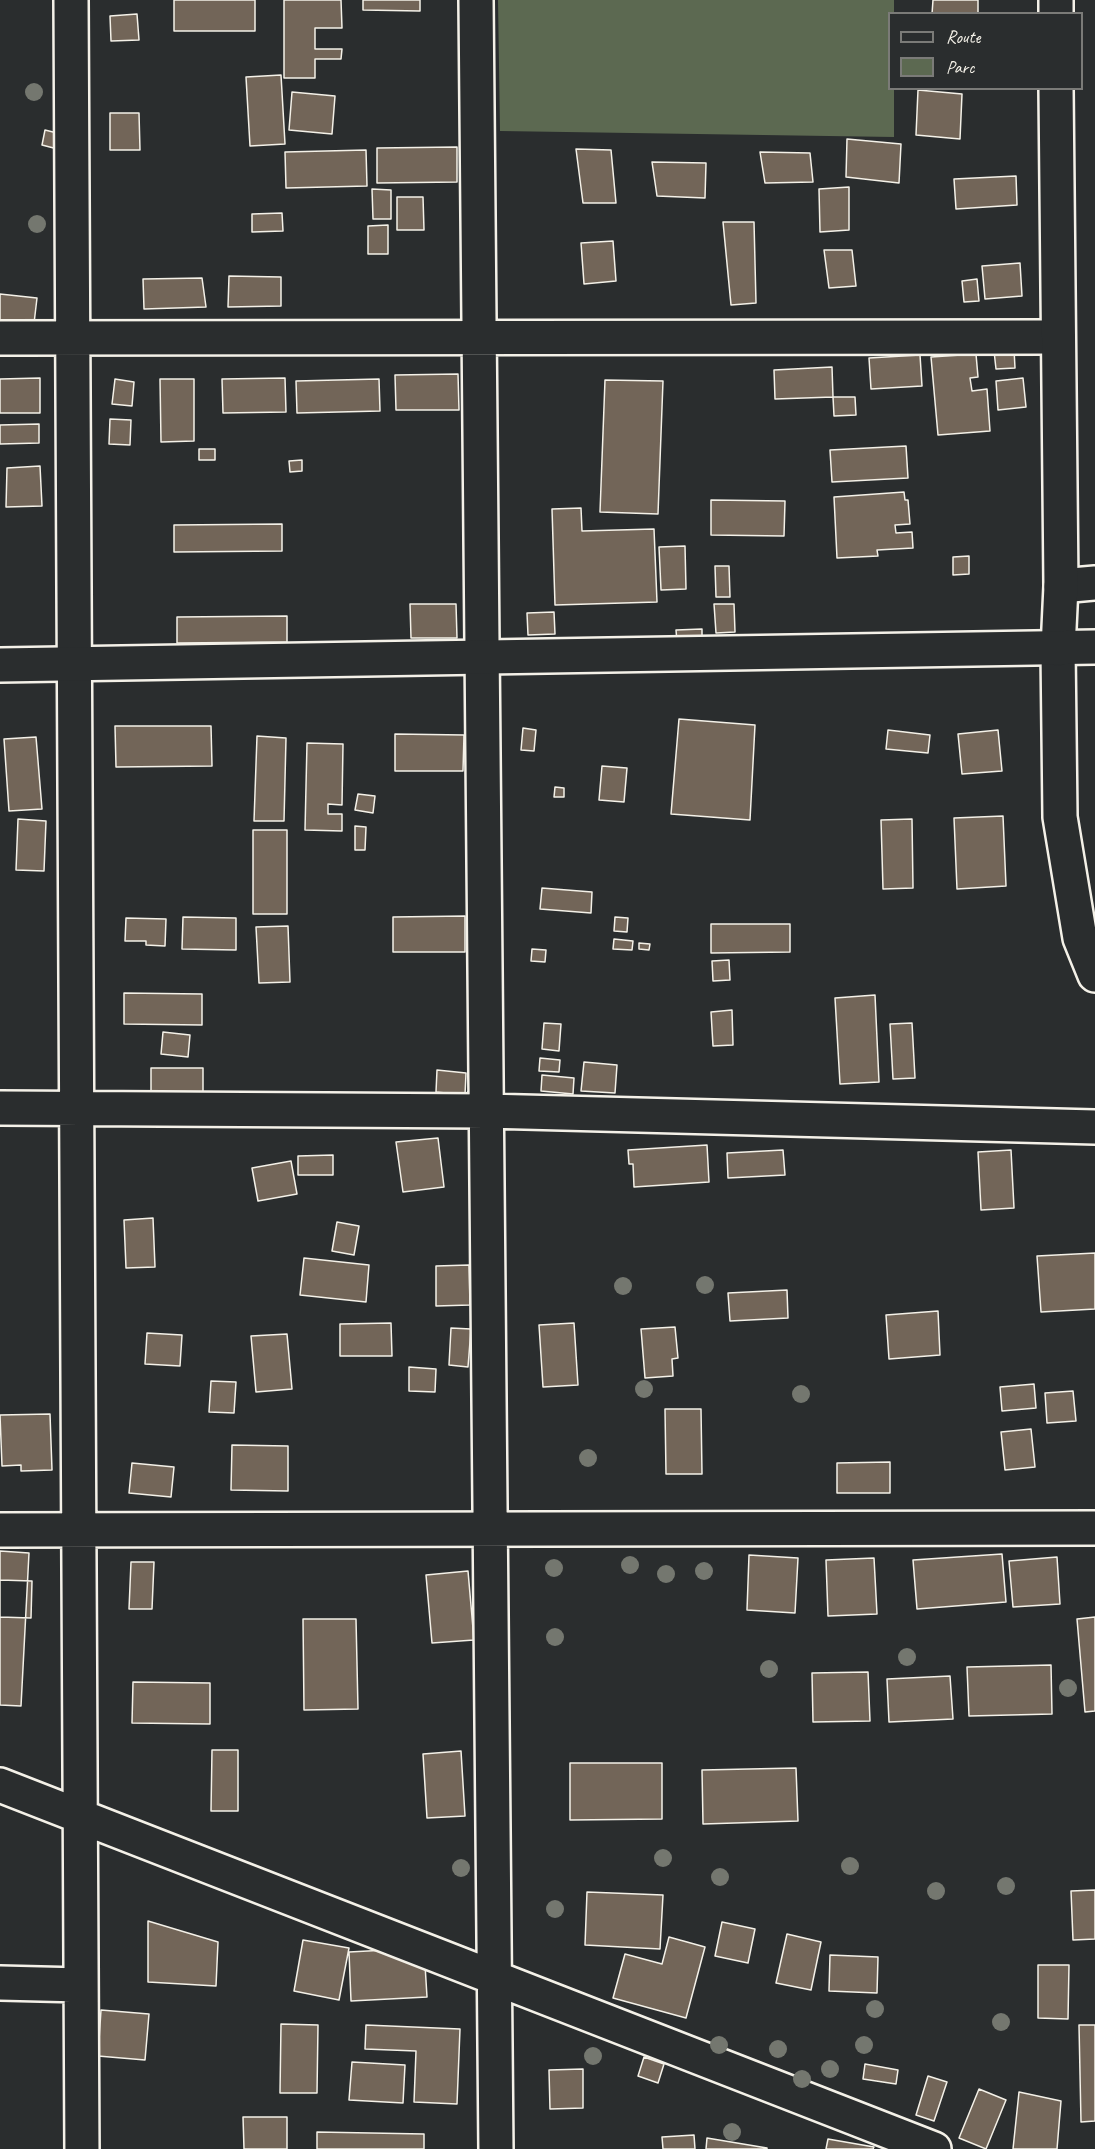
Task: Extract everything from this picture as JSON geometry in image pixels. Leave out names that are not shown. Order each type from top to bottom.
[{"type":"street","points":[[71,0],[82,2149]]},
{"type":"street","points":[[476,0],[496,2149]]},
{"type":"street","points":[[1056,90],[1061,586],[1058,650],[1060,816],[1080,938],[1095,975]]},
{"type":"street","points":[[0,338],[1058,337]]},
{"type":"street","points":[[1061,586],[1095,583]]},
{"type":"street","points":[[0,665],[1058,650],[1095,647]]},
{"type":"street","points":[[0,1108],[486,1111],[1095,1127]]},
{"type":"street","points":[[0,1530],[1095,1528]]},
{"type":"street","points":[[0,1785],[81,1815],[494,1980],[934,2149]]},
{"type":"street","points":[[0,1983],[81,1985]]},
{"type":"green space","points":[[498,0],[894,0],[894,12],[888,12],[888,90],[894,90],[894,137],[500,131]]},
{"type":"building","points":[[174,0],[255,0],[255,31],[174,31]]},
{"type":"building","points":[[284,0],[341,0],[342,28],[315,28],[315,49],[342,49],[341,59],[315,59],[315,78],[284,78]]},
{"type":"building","points":[[363,0],[420,0],[420,11],[363,10]]},
{"type":"building","points":[[933,0],[978,0],[978,12],[932,12]]},
{"type":"building","points":[[137,14],[139,40],[111,41],[110,16]]},
{"type":"building","points":[[281,75],[285,144],[250,146],[246,77]]},
{"type":"building","points":[[918,90],[962,94],[960,139],[916,135]]},
{"type":"building","points":[[292,92],[335,96],[332,134],[289,130]]},
{"type":"building","points":[[110,113],[139,113],[140,150],[110,150]]},
{"type":"building","points":[[45,130],[73,137],[69,152],[42,145]]},
{"type":"building","points":[[847,139],[901,144],[899,183],[846,177]]},
{"type":"building","points":[[457,147],[457,182],[377,183],[377,148]]},
{"type":"building","points":[[576,149],[611,150],[616,203],[583,203]]},
{"type":"building","points":[[366,150],[367,186],[286,188],[285,152]]},
{"type":"building","points":[[760,152],[810,153],[813,182],[765,183]]},
{"type":"building","points":[[652,162],[706,163],[705,198],[657,196]]},
{"type":"building","points":[[1016,176],[1017,205],[956,209],[954,179]]},
{"type":"building","points":[[849,187],[849,230],[820,232],[819,189]]},
{"type":"building","points":[[372,189],[391,190],[391,219],[373,219]]},
{"type":"building","points":[[397,197],[423,197],[424,230],[397,230]]},
{"type":"building","points":[[282,213],[283,231],[252,232],[252,214]]},
{"type":"building","points":[[723,222],[754,222],[756,303],[731,305]]},
{"type":"building","points":[[388,225],[388,254],[368,254],[368,226]]},
{"type":"building","points":[[613,241],[616,281],[584,284],[581,243]]},
{"type":"building","points":[[824,250],[852,250],[856,286],[829,288]]},
{"type":"building","points":[[1020,263],[1022,296],[985,299],[982,266]]},
{"type":"building","points":[[229,276],[281,277],[281,306],[228,307]]},
{"type":"building","points":[[202,278],[206,307],[144,309],[143,279]]},
{"type":"building","points":[[977,279],[979,301],[964,302],[962,281]]},
{"type":"building","points":[[0,294],[37,298],[33,332],[0,328]]},
{"type":"building","points":[[1014,349],[1015,368],[996,369],[994,351]]},
{"type":"building","points":[[976,354],[978,377],[970,378],[972,391],[987,389],[990,431],[938,435],[931,357]]},
{"type":"building","points":[[920,355],[922,386],[871,389],[869,358]]},
{"type":"building","points":[[832,367],[833,397],[775,399],[774,370]]},
{"type":"building","points":[[458,374],[459,410],[396,410],[395,375]]},
{"type":"building","points":[[40,378],[40,413],[0,413],[0,379]]},
{"type":"building","points":[[285,378],[286,412],[223,413],[222,379]]},
{"type":"building","points":[[1023,378],[1026,407],[998,410],[996,381]]},
{"type":"building","points":[[115,379],[134,382],[132,406],[112,404]]},
{"type":"building","points":[[160,379],[194,379],[194,441],[161,442]]},
{"type":"building","points":[[379,379],[380,411],[297,413],[296,381]]},
{"type":"building","points":[[605,380],[663,381],[658,514],[600,512]]},
{"type":"building","points":[[833,397],[855,397],[856,415],[834,416]]},
{"type":"building","points":[[110,419],[131,420],[130,445],[109,444]]},
{"type":"building","points":[[39,424],[39,443],[0,444],[0,425]]},
{"type":"building","points":[[906,446],[908,478],[832,482],[830,450]]},
{"type":"building","points":[[199,449],[215,449],[215,460],[199,460]]},
{"type":"building","points":[[302,460],[302,471],[290,472],[289,461]]},
{"type":"building","points":[[40,466],[42,506],[6,507],[7,468]]},
{"type":"building","points":[[904,492],[905,500],[908,500],[910,524],[895,525],[896,533],[912,532],[913,548],[877,550],[878,556],[837,558],[834,497]]},
{"type":"building","points":[[711,500],[785,501],[784,536],[711,535]]},
{"type":"building","points":[[581,508],[582,531],[654,529],[657,602],[555,605],[552,509]]},
{"type":"building","points":[[282,524],[282,551],[174,552],[174,525]]},
{"type":"building","points":[[685,546],[686,589],[661,590],[659,547]]},
{"type":"building","points":[[969,556],[969,574],[953,575],[953,557]]},
{"type":"building","points":[[715,566],[729,566],[730,597],[716,597]]},
{"type":"building","points":[[410,604],[456,604],[457,638],[411,638]]},
{"type":"building","points":[[714,604],[734,604],[735,632],[716,633]]},
{"type":"building","points":[[554,612],[555,634],[528,635],[527,613]]},
{"type":"building","points":[[287,616],[287,642],[177,643],[177,617]]},
{"type":"building","points":[[702,629],[702,641],[677,642],[676,630]]},
{"type":"building","points":[[679,719],[755,725],[750,820],[671,814]]},
{"type":"building","points":[[115,726],[211,726],[212,766],[116,767]]},
{"type":"building","points":[[523,728],[536,730],[534,751],[521,750]]},
{"type":"building","points":[[888,730],[930,735],[928,753],[886,749]]},
{"type":"building","points":[[998,730],[1002,771],[962,774],[958,734]]},
{"type":"building","points":[[395,734],[464,735],[463,771],[395,771]]},
{"type":"building","points":[[257,736],[286,738],[284,821],[254,821]]},
{"type":"building","points":[[36,737],[42,809],[9,811],[4,739]]},
{"type":"building","points":[[307,743],[343,744],[342,805],[328,804],[328,814],[342,814],[342,831],[305,830]]},
{"type":"building","points":[[602,766],[627,768],[624,802],[599,800]]},
{"type":"building","points":[[555,787],[564,788],[564,797],[554,797]]},
{"type":"building","points":[[358,794],[375,796],[373,813],[355,810]]},
{"type":"building","points":[[1003,816],[1006,886],[957,889],[954,818]]},
{"type":"building","points":[[18,819],[46,821],[44,871],[16,870]]},
{"type":"building","points":[[912,819],[913,888],[883,889],[881,820]]},
{"type":"building","points":[[355,826],[366,827],[365,850],[355,850]]},
{"type":"building","points":[[253,830],[287,830],[287,914],[253,914]]},
{"type":"building","points":[[542,888],[592,892],[591,913],[540,909]]},
{"type":"building","points":[[465,916],[465,952],[393,952],[393,917]]},
{"type":"building","points":[[183,917],[236,918],[236,950],[182,949]]},
{"type":"building","points":[[615,917],[628,918],[627,932],[614,931]]},
{"type":"building","points":[[126,918],[166,919],[165,946],[146,945],[146,941],[125,941]]},
{"type":"building","points":[[711,924],[790,924],[790,952],[711,953]]},
{"type":"building","points":[[288,926],[290,982],[259,983],[256,927]]},
{"type":"building","points":[[614,939],[633,941],[632,950],[613,949]]},
{"type":"building","points":[[639,943],[650,944],[649,950],[639,949]]},
{"type":"building","points":[[532,949],[546,950],[545,962],[531,961]]},
{"type":"building","points":[[729,960],[730,980],[713,981],[712,961]]},
{"type":"building","points":[[124,993],[202,994],[202,1025],[124,1024]]},
{"type":"building","points":[[875,995],[879,1082],[840,1084],[835,998]]},
{"type":"building","points":[[732,1010],[733,1045],[713,1046],[711,1012]]},
{"type":"building","points":[[544,1023],[561,1024],[559,1051],[542,1049]]},
{"type":"building","points":[[912,1023],[915,1078],[893,1079],[890,1024]]},
{"type":"building","points":[[163,1032],[190,1035],[188,1057],[161,1054]]},
{"type":"building","points":[[540,1058],[560,1060],[559,1072],[539,1071]]},
{"type":"building","points":[[584,1062],[617,1065],[615,1093],[581,1091]]},
{"type":"building","points":[[151,1068],[203,1068],[203,1096],[151,1096]]},
{"type":"building","points":[[437,1070],[466,1073],[465,1095],[436,1092]]},
{"type":"building","points":[[542,1075],[574,1078],[573,1094],[541,1091]]},
{"type":"building","points":[[438,1138],[444,1187],[403,1192],[396,1142]]},
{"type":"building","points":[[707,1145],[709,1182],[634,1187],[633,1164],[629,1164],[628,1150]]},
{"type":"building","points":[[783,1150],[785,1175],[728,1178],[727,1153]]},
{"type":"building","points":[[1011,1150],[1014,1208],[981,1210],[978,1152]]},
{"type":"building","points":[[333,1155],[333,1175],[298,1175],[298,1156]]},
{"type":"building","points":[[291,1161],[297,1194],[258,1201],[252,1168]]},
{"type":"building","points":[[153,1218],[155,1267],[126,1268],[124,1220]]},
{"type":"building","points":[[337,1222],[359,1226],[354,1255],[332,1251]]},
{"type":"building","points":[[1095,1253],[1095,1309],[1041,1312],[1037,1256]]},
{"type":"building","points":[[304,1258],[369,1265],[366,1302],[300,1295]]},
{"type":"building","points":[[469,1265],[470,1305],[436,1306],[436,1266]]},
{"type":"building","points":[[787,1290],[788,1318],[730,1321],[728,1293]]},
{"type":"building","points":[[938,1311],[940,1355],[889,1359],[886,1315]]},
{"type":"building","points":[[391,1323],[392,1356],[340,1356],[340,1324]]},
{"type":"building","points":[[574,1323],[578,1385],[543,1387],[539,1325]]},
{"type":"building","points":[[675,1327],[678,1358],[672,1359],[673,1376],[645,1378],[641,1329]]},
{"type":"building","points":[[451,1328],[471,1329],[468,1367],[449,1365]]},
{"type":"building","points":[[147,1333],[182,1335],[180,1366],[145,1364]]},
{"type":"building","points":[[287,1334],[292,1389],[256,1392],[251,1336]]},
{"type":"building","points":[[409,1367],[436,1369],[435,1392],[409,1391]]},
{"type":"building","points":[[211,1381],[236,1382],[234,1413],[209,1412]]},
{"type":"building","points":[[1034,1384],[1036,1408],[1002,1411],[1000,1387]]},
{"type":"building","points":[[1073,1391],[1076,1421],[1047,1423],[1045,1393]]},
{"type":"building","points":[[665,1409],[701,1409],[702,1474],[666,1474]]},
{"type":"building","points":[[50,1414],[52,1470],[21,1471],[21,1465],[2,1466],[0,1415]]},
{"type":"building","points":[[1031,1429],[1035,1467],[1005,1470],[1001,1432]]},
{"type":"building","points":[[232,1445],[288,1446],[288,1491],[231,1490]]},
{"type":"building","points":[[890,1462],[890,1493],[837,1493],[837,1463]]},
{"type":"building","points":[[132,1463],[174,1467],[171,1497],[129,1493]]},
{"type":"building","points":[[0,1551],[29,1553],[21,1706],[0,1705]]},
{"type":"building","points":[[1002,1554],[1006,1602],[917,1609],[913,1560]]},
{"type":"building","points":[[749,1555],[798,1558],[795,1613],[747,1610]]},
{"type":"building","points":[[1057,1557],[1060,1604],[1013,1607],[1009,1561]]},
{"type":"building","points":[[874,1558],[877,1614],[828,1616],[826,1560]]},
{"type":"building","points":[[131,1562],[154,1562],[152,1609],[129,1609]]},
{"type":"building","points":[[468,1571],[474,1640],[432,1643],[426,1575]]},
{"type":"building","points":[[0,1580],[32,1581],[31,1618],[0,1617]]},
{"type":"building","points":[[1095,1617],[1095,1711],[1085,1712],[1077,1619]]},
{"type":"building","points":[[303,1619],[356,1619],[358,1709],[304,1710]]},
{"type":"building","points":[[1051,1665],[1052,1714],[969,1716],[967,1667]]},
{"type":"building","points":[[868,1672],[870,1721],[813,1722],[812,1673]]},
{"type":"building","points":[[950,1676],[953,1719],[889,1722],[887,1679]]},
{"type":"building","points":[[133,1682],[210,1683],[210,1724],[132,1723]]},
{"type":"building","points":[[212,1750],[238,1750],[238,1811],[211,1811]]},
{"type":"building","points":[[461,1751],[465,1816],[427,1818],[423,1754]]},
{"type":"building","points":[[570,1763],[662,1763],[662,1819],[570,1820]]},
{"type":"building","points":[[796,1768],[798,1821],[703,1824],[702,1770]]},
{"type":"building","points":[[1095,1890],[1095,1939],[1073,1940],[1071,1891]]},
{"type":"building","points":[[587,1892],[663,1895],[660,1949],[585,1945]]},
{"type":"building","points":[[148,1921],[218,1942],[216,1986],[148,1982]]},
{"type":"building","points":[[722,1922],[755,1929],[748,1963],[715,1956]]},
{"type":"building","points":[[787,1934],[821,1942],[811,1990],[776,1983]]},
{"type":"building","points":[[669,1937],[705,1947],[686,2018],[613,1998],[625,1954],[662,1964]]},
{"type":"building","points":[[303,1940],[349,1948],[339,2000],[294,1991]]},
{"type":"building","points":[[424,1948],[427,1997],[351,2001],[349,1952]]},
{"type":"building","points":[[830,1955],[878,1957],[877,1993],[829,1991]]},
{"type":"building","points":[[1038,1965],[1069,1965],[1068,2019],[1038,2018]]},
{"type":"building","points":[[101,2010],[149,2014],[145,2060],[98,2056]]},
{"type":"building","points":[[281,2024],[318,2025],[317,2093],[280,2093]]},
{"type":"building","points":[[366,2025],[460,2029],[457,2104],[414,2102],[416,2051],[365,2049]]},
{"type":"building","points":[[1079,2025],[1095,2025],[1095,2121],[1081,2122]]},
{"type":"building","points":[[644,2057],[664,2064],[658,2083],[638,2076]]},
{"type":"building","points":[[352,2062],[405,2065],[403,2103],[349,2100]]},
{"type":"building","points":[[865,2064],[898,2070],[896,2084],[863,2079]]},
{"type":"building","points":[[583,2069],[583,2108],[550,2109],[549,2070]]},
{"type":"building","points":[[928,2076],[947,2082],[934,2121],[916,2115]]},
{"type":"building","points":[[979,2089],[1006,2100],[986,2149],[959,2138]]},
{"type":"building","points":[[1019,2092],[1061,2101],[1057,2149],[1013,2149]]},
{"type":"building","points":[[243,2117],[287,2117],[287,2149],[244,2149]]},
{"type":"building","points":[[317,2132],[424,2134],[424,2149],[317,2149]]},
{"type":"building","points":[[694,2135],[695,2149],[663,2149],[662,2137]]},
{"type":"building","points":[[707,2138],[767,2148],[767,2149],[706,2149]]},
{"type":"building","points":[[828,2139],[874,2147],[873,2149],[826,2149]]}]
